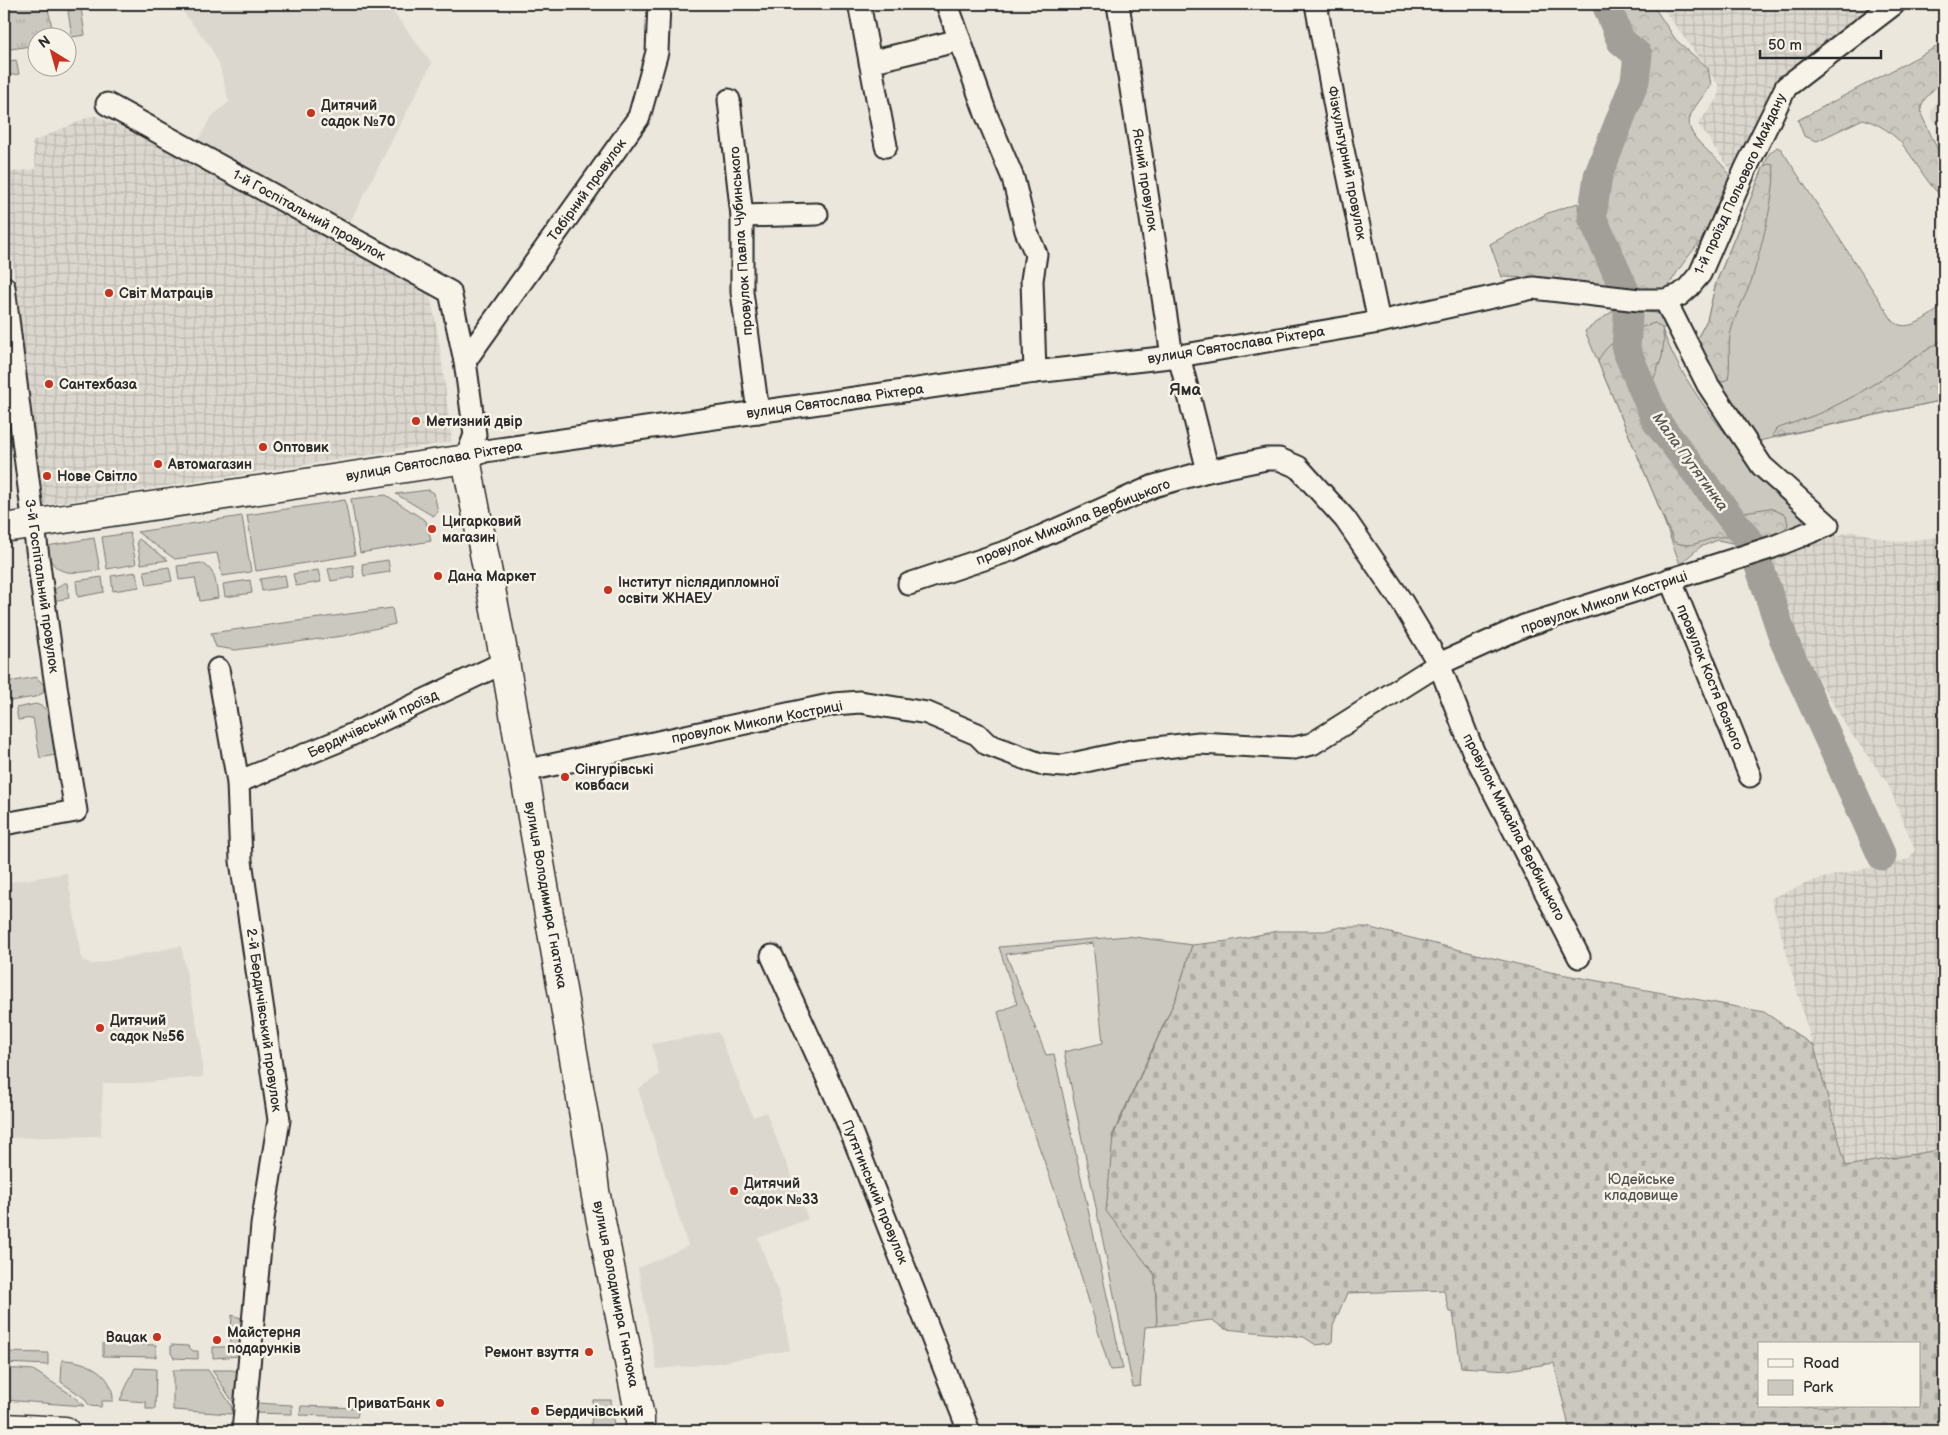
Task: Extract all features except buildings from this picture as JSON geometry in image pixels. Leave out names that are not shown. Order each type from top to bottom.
[{"type":"main road","name":"вулиця Святослава Ріхтера","points":[[4,528],[466,458]]},
{"type":"main road","name":"вулиця Володимира Гнатюка","points":[[466,458],[505,662],[591,1156],[595,1190],[640,1417],[640,1431]]},
{"type":"main road","points":[[4,1428],[65,1431]]},
{"type":"street","name":"Табірний провулок","points":[[465,361],[639,117],[657,52],[659,12],[670,4]]},
{"type":"street","points":[[947,4],[986,114],[1013,178],[1026,231],[1036,254],[1032,280],[1035,372]]},
{"type":"street","name":"Ясний провулок","points":[[1118,4],[1176,356],[1208,471]]},
{"type":"street","name":"Фізкультурний провулок","points":[[1316,4],[1342,145],[1379,322]]},
{"type":"street","name":"1-й проїзд Польового Майдану","points":[[1665,300],[1680,294],[1690,287],[1700,274],[1746,168],[1786,87],[1894,4]]},
{"type":"street","points":[[860,8],[886,146]]},
{"type":"street","points":[[870,62],[960,40]]},
{"type":"street","name":"провулок Павла Чубинського","points":[[729,100],[742,216],[742,292],[758,412]]},
{"type":"street","name":"1-й Госпітальний провулок","points":[[107,104],[450,292],[465,361]]},
{"type":"street","points":[[742,216],[818,214]]},
{"type":"street","name":"3-й Госпітальний провулок","points":[[4,287],[32,523],[57,697],[76,811],[4,824]]},
{"type":"street","name":"вулиця Святослава Ріхтера","points":[[466,458],[485,451],[1035,372],[1176,356],[1379,322],[1533,288],[1626,299],[1665,300]]},
{"type":"street","name":"провулок Миколи Костриці","points":[[524,771],[834,704],[860,702],[928,713],[977,734],[987,744],[1040,764],[1063,766],[1131,751],[1199,743],[1294,748],[1312,744],[1439,664],[1538,620],[1773,547],[1828,524],[1762,466],[1708,385],[1665,300]]},
{"type":"street","points":[[465,361],[475,435],[466,458]]},
{"type":"street","name":"провулок Михайла Вербицького","points":[[909,584],[1011,550],[1154,486],[1208,471],[1266,459],[1279,459],[1298,467],[1345,519],[1402,602],[1439,664],[1473,751],[1579,957]]},
{"type":"street","name":"провулок Костя Возного","points":[[1670,579],[1750,776]]},
{"type":"street","name":"Бердичівський проїзд","points":[[238,782],[336,742],[505,662]]},
{"type":"street","name":"2-й Бердичівський провулок","points":[[218,669],[238,782],[241,860],[279,1120],[262,1225],[243,1431]]},
{"type":"street","name":"Путятинський провулок","points":[[772,956],[846,1119],[969,1431]]},
{"type":"shaded area","name":"Дитячий садок №70","points":[[168,4],[387,4],[432,63],[349,224],[194,149],[211,117],[229,102],[219,64],[210,46],[184,13]]},
{"type":"shaded area","points":[[1660,4],[1885,4],[1778,87],[1732,172],[1698,124],[1718,98],[1719,86]]},
{"type":"shaded area","points":[[1944,97],[1944,139],[1931,117],[1931,111],[1937,101]]},
{"type":"shaded area","points":[[91,116],[96,116],[200,163],[429,288],[440,347],[452,442],[44,505],[4,198],[4,179],[11,172],[36,169],[32,142]]},
{"type":"shaded area","points":[[1852,531],[1897,542],[1944,536],[1944,1149],[1846,1166],[1771,898],[1818,879],[1909,859],[1915,850],[1887,782],[1850,732],[1762,585],[1759,561]]},
{"type":"shaded area","name":"Дитячий садок №56","points":[[67,873],[82,960],[93,964],[181,946],[200,1041],[203,1077],[138,1083],[103,1083],[101,1136],[10,1138],[7,1163],[4,1163],[4,883]]},
{"type":"shaded area","name":"Дитячий садок №33","points":[[718,1032],[753,1117],[766,1112],[808,1219],[758,1238],[781,1300],[790,1350],[711,1364],[657,1369],[638,1268],[688,1246],[638,1089],[659,1075],[652,1044]]},
{"type":"green space","points":[[4,4],[9,4],[10,6],[47,4],[52,28],[28,28],[28,46],[4,50]]},
{"type":"green space","points":[[1613,4],[1652,4],[1676,40],[1708,68],[1711,85],[1693,110],[1689,124],[1693,134],[1718,160],[1730,178],[1730,188],[1725,203],[1709,230],[1673,278],[1666,292],[1649,292],[1562,279],[1502,277],[1490,244],[1548,213],[1578,203],[1580,222],[1599,226],[1604,175],[1635,94],[1647,70],[1650,58],[1648,47],[1626,33]]},
{"type":"green space","points":[[81,8],[85,35],[78,36],[78,28],[71,28],[68,11]]},
{"type":"green space","points":[[1944,43],[1944,77],[1925,99],[1921,108],[1922,116],[1944,163],[1944,199],[1933,188],[1901,143],[1879,126],[1863,119],[1817,141],[1804,136],[1798,120]]},
{"type":"green space","points":[[16,60],[19,74],[4,76],[4,62]]},
{"type":"green space","points":[[1777,147],[1781,149],[1893,321],[1899,325],[1912,325],[1944,306],[1944,400],[1759,441],[1737,428],[1691,350],[1707,320],[1716,283],[1769,154]]},
{"type":"green space","points":[[1773,165],[1774,175],[1767,221],[1752,279],[1737,314],[1729,341],[1728,379],[1719,383],[1691,350],[1707,320],[1716,283],[1764,166]]},
{"type":"green space","points":[[1617,308],[1664,314],[1669,325],[1662,329],[1673,355],[1687,380],[1703,404],[1740,451],[1803,520],[1801,526],[1750,547],[1718,540],[1700,547],[1680,564],[1657,502],[1585,331]]},
{"type":"green space","points":[[1655,323],[1662,328],[1664,340],[1662,357],[1651,386],[1655,411],[1672,442],[1696,467],[1717,496],[1744,512],[1770,508],[1786,515],[1788,525],[1781,532],[1765,538],[1719,537],[1687,545],[1674,542],[1598,362],[1601,355],[1614,342],[1630,332]]},
{"type":"green space","points":[[1944,339],[1944,400],[1774,437],[1773,434],[1776,429],[1821,413],[1858,394]]},
{"type":"green space","points":[[429,490],[434,493],[438,512],[433,516],[396,494]]},
{"type":"green space","points":[[386,495],[426,521],[431,541],[360,553],[351,499]]},
{"type":"green space","points":[[345,500],[355,555],[256,571],[247,515]]},
{"type":"green space","points":[[242,516],[251,572],[222,576],[217,553],[175,559],[137,532]]},
{"type":"green space","points":[[130,533],[136,564],[107,569],[102,537]]},
{"type":"green space","points":[[94,538],[100,570],[65,572],[58,569],[49,557],[47,546]]},
{"type":"green space","points":[[139,539],[168,560],[141,564],[137,541]]},
{"type":"green space","points":[[388,560],[390,572],[364,576],[362,564]]},
{"type":"green space","points":[[201,563],[210,569],[212,573],[216,582],[218,598],[200,601],[195,578],[179,580],[177,566]]},
{"type":"green space","points":[[353,565],[354,577],[331,581],[328,569]]},
{"type":"green space","points":[[169,567],[172,581],[147,585],[144,571]]},
{"type":"green space","points":[[318,570],[321,582],[296,586],[293,574]]},
{"type":"green space","points":[[136,572],[139,587],[113,591],[111,576]]},
{"type":"green space","points":[[285,575],[287,587],[262,591],[260,579]]},
{"type":"green space","points":[[102,577],[104,592],[78,597],[76,581]]},
{"type":"green space","points":[[250,580],[252,593],[225,597],[223,584]]},
{"type":"green space","points":[[63,583],[67,583],[69,598],[52,601],[52,592]]},
{"type":"green space","points":[[392,608],[395,624],[343,636],[235,650],[216,647],[211,633]]},
{"type":"green space","points":[[36,677],[44,685],[43,693],[35,697],[4,702],[4,683]]},
{"type":"green space","points":[[36,704],[43,707],[52,717],[60,754],[40,758],[33,718],[18,720],[16,708]]},
{"type":"green space","name":"Юдейське кладовище","points":[[1340,927],[1366,927],[1550,972],[1764,1012],[1814,1046],[1846,1166],[1944,1149],[1944,1431],[1570,1431],[1554,1363],[1508,1370],[1461,1367],[1453,1312],[1449,1312],[1444,1290],[1347,1293],[1333,1326],[1332,1343],[1316,1345],[1304,1337],[1225,1329],[1212,1320],[1157,1326],[1155,1275],[1106,1211],[1113,1136],[1176,998],[1192,945],[1228,941],[1278,931],[1325,931]]},
{"type":"green space","points":[[1128,936],[1192,945],[1176,998],[1112,1136],[1140,1254],[1155,1275],[1157,1326],[1145,1327],[1140,1386],[1133,1387],[1064,1052],[1103,1043],[1093,943],[1006,954],[1046,1055],[1054,1054],[1123,1369],[1110,1370],[1057,1197],[1017,1085],[998,1012],[1017,1004],[999,947]]},
{"type":"green space","points":[[232,1315],[244,1319],[240,1356],[213,1358],[213,1347],[230,1347]]},
{"type":"green space","points":[[103,1343],[156,1345],[156,1357],[103,1356]]},
{"type":"green space","points":[[171,1345],[188,1346],[193,1351],[198,1351],[198,1359],[174,1358],[171,1353]]},
{"type":"green space","points":[[4,1352],[48,1353],[48,1365],[4,1363]]},
{"type":"green space","points":[[62,1360],[80,1362],[97,1370],[109,1383],[113,1401],[102,1401],[101,1407],[90,1406],[83,1397],[61,1382]]},
{"type":"green space","points":[[4,1368],[33,1370],[72,1395],[84,1406],[4,1400]]},
{"type":"green space","points":[[135,1368],[156,1369],[155,1409],[146,1409],[146,1402],[120,1400]]},
{"type":"green space","points":[[173,1370],[208,1370],[231,1405],[231,1414],[173,1410]]},
{"type":"green space","points":[[212,1370],[233,1370],[240,1373],[235,1405]]},
{"type":"green space","points":[[593,1400],[611,1400],[614,1428],[591,1427]]},
{"type":"green space","points":[[256,1403],[292,1405],[292,1414],[250,1413]]},
{"type":"green space","points":[[301,1406],[359,1408],[357,1417],[300,1415]]},
{"type":"waterway","name":"Мала Путятинка","points":[[1606,4],[1621,41],[1638,55],[1635,81],[1598,176],[1592,217],[1629,300],[1626,349],[1656,421],[1752,545],[1785,643],[1882,856]]},
{"type":"place","name":"Дитячий садок №70","points":[[311,113]]},
{"type":"place","name":"Світ Матраців","points":[[109,293]]},
{"type":"place","name":"Сантехбаза","points":[[49,384]]},
{"type":"place","name":"Метизний двір","points":[[416,421]]},
{"type":"place","name":"Оптовик","points":[[263,447]]},
{"type":"place","name":"Автомагазин","points":[[158,464]]},
{"type":"place","name":"Нове Світло","points":[[47,476]]},
{"type":"place","name":"Цигарковий магазин","points":[[432,529]]},
{"type":"place","name":"Дана Маркет","points":[[438,576]]},
{"type":"place","name":"Інститут післядипломної освіти ЖНАЕУ","points":[[608,590]]},
{"type":"place","name":"Сінгурівські ковбаси","points":[[565,777]]},
{"type":"place","name":"Дитячий садок №56","points":[[100,1028]]},
{"type":"place","name":"Дитячий садок №33","points":[[734,1191]]},
{"type":"place","name":"Вацак","points":[[157,1337]]},
{"type":"place","name":"Майстерня подарунків","points":[[217,1340]]},
{"type":"place","name":"Ремонт взуття","points":[[589,1352]]},
{"type":"place","name":"ПриватБанк","points":[[440,1403]]},
{"type":"place","name":"Бердичівський","points":[[535,1411]]},
{"type":"district","name":"Яма","points":[[1185,390]]}]
